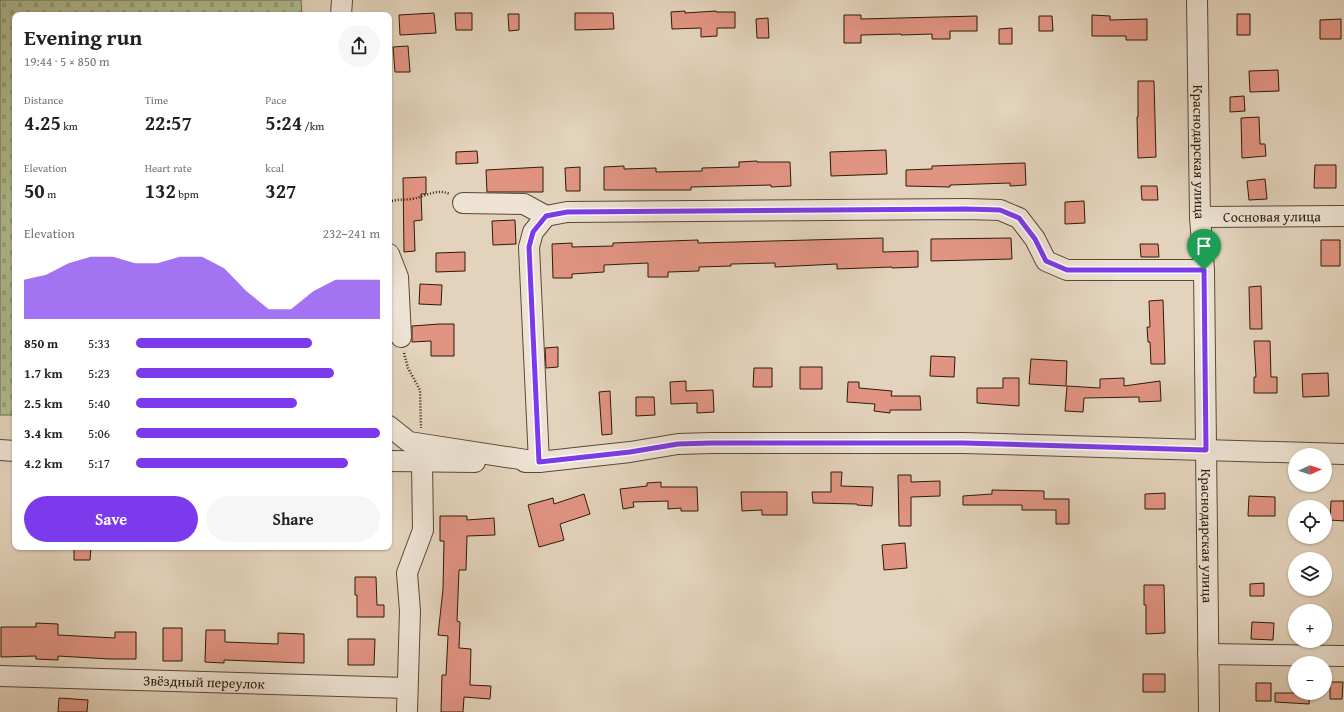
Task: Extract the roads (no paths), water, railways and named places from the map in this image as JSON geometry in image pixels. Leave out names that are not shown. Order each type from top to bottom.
[{"type":"street","points":[[341,12],[342,0]]},
{"type":"street","name":"Краснодарская улица","points":[[1197,0],[1200,217],[1204,270],[1209,712]]},
{"type":"street","points":[[463,203],[524,204],[546,216],[567,212],[1000,210],[1019,218],[1035,239],[1046,261],[1067,270],[1204,270]]},
{"type":"street","points":[[539,462],[529,247],[533,232],[546,216]]},
{"type":"street","name":"Сосновая улица","points":[[1200,217],[1344,216]]},
{"type":"street","points":[[392,262],[398,277],[401,337]]},
{"type":"street","points":[[392,428],[421,453],[423,530],[407,573],[410,611],[407,712]]},
{"type":"street","points":[[392,460],[421,453],[539,462],[630,452],[678,444],[712,443],[963,443],[1344,454]]},
{"type":"street","points":[[0,450],[12,451]]},
{"type":"street","points":[[1208,654],[1344,656]]},
{"type":"street","name":"Звёздный переулок","points":[[0,676],[407,688]]}]
